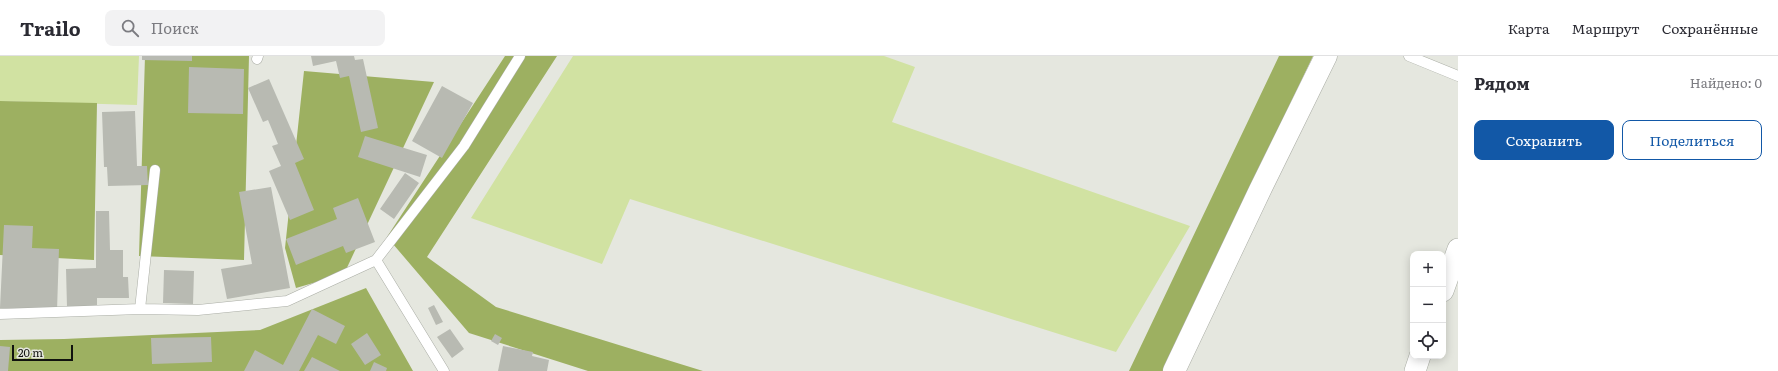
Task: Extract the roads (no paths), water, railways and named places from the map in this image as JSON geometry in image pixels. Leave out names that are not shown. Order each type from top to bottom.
[{"type":"main road","points":[[1174,371],[1260,190],[1326,56]]},
{"type":"street","points":[[1444,287],[1458,248]]},
{"type":"street","points":[[1415,371],[1419,359]]},
{"type":"lane","points":[[0,314],[140,309],[198,310],[287,300],[376,260],[464,146],[520,56]]},
{"type":"lane","points":[[1409,56],[1458,76]]},
{"type":"lane","points":[[140,309],[155,170]]},
{"type":"lane","points":[[376,260],[444,371]]}]
